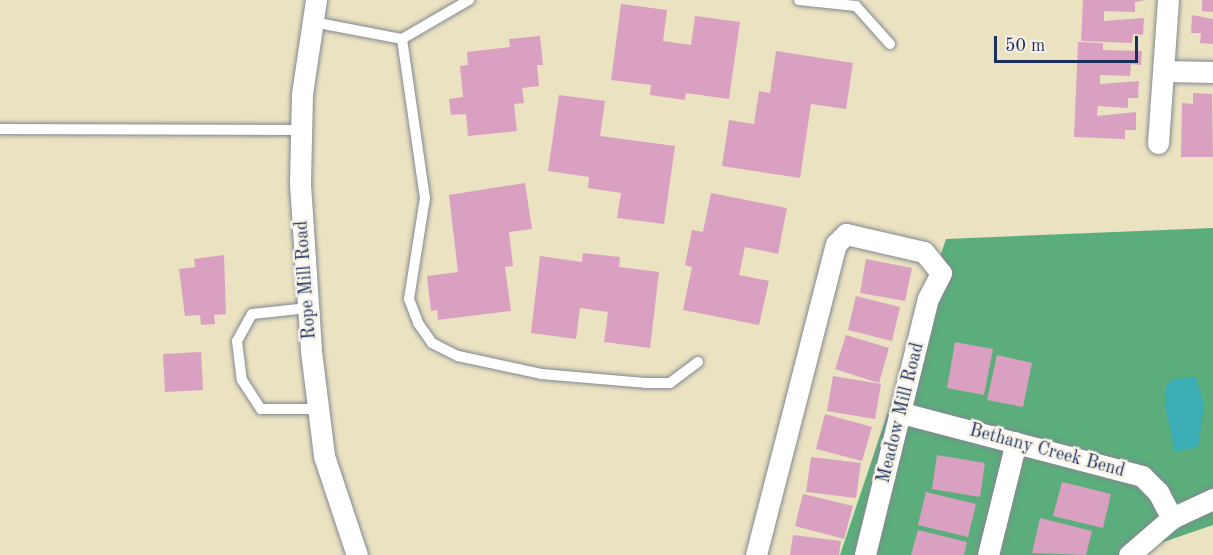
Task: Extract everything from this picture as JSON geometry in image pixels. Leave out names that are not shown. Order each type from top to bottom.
[{"type":"street","name":"Rope Mill Road","points":[[316,0],[302,94],[301,130],[300,184],[308,308],[316,409],[324,456],[357,555]]},
{"type":"street","points":[[1158,143],[1168,0]]},
{"type":"street","points":[[1163,71],[1213,72]]},
{"type":"street","name":"Meadow Mill Road","points":[[756,555],[840,237],[846,234],[924,252],[941,273],[928,297],[902,413],[865,555]]},
{"type":"street","name":"Bethany Creek Bend","points":[[902,413],[1142,476],[1158,492],[1172,518]]},
{"type":"street","points":[[988,555],[1016,442]]},
{"type":"street","points":[[1129,555],[1172,518],[1213,500]]},
{"type":"lane","points":[[313,22],[402,39],[470,0]]},
{"type":"lane","points":[[799,0],[856,6],[890,44]]},
{"type":"lane","points":[[402,39],[425,198],[409,299],[418,324],[432,343],[458,356],[541,374],[645,384],[670,384],[698,362]]},
{"type":"lane","points":[[0,129],[301,130]]},
{"type":"lane","points":[[308,308],[252,314],[237,341],[242,380],[261,410],[316,409]]},
{"type":"green space","points":[[1213,228],[1213,525],[1143,549],[1144,555],[840,555],[946,239]]},
{"type":"water","points":[[1196,377],[1204,405],[1198,447],[1175,452],[1165,405],[1166,388],[1172,379]]},
{"type":"building","points":[[1083,0],[1145,0],[1135,2],[1135,12],[1104,11],[1104,21],[1144,18],[1143,35],[1133,34],[1132,43],[1081,41]]},
{"type":"building","points":[[1202,0],[1213,0],[1213,12],[1202,11]]},
{"type":"building","points":[[621,4],[667,10],[663,41],[691,45],[695,16],[740,22],[729,99],[686,93],[685,100],[650,95],[651,85],[611,80]]},
{"type":"building","points":[[1192,15],[1213,19],[1213,44],[1200,43],[1201,33],[1191,33]]},
{"type":"building","points":[[540,36],[543,65],[537,65],[539,86],[522,88],[524,103],[514,104],[517,131],[468,136],[466,114],[451,115],[449,99],[463,97],[460,66],[468,65],[467,52],[510,47],[509,39]]},
{"type":"building","points":[[1078,42],[1103,43],[1103,50],[1142,51],[1141,65],[1131,64],[1130,76],[1100,75],[1100,84],[1139,81],[1138,98],[1128,98],[1128,108],[1098,106],[1097,116],[1136,112],[1136,130],[1125,130],[1125,139],[1074,137]]},
{"type":"building","points":[[776,51],[853,63],[846,109],[811,104],[800,178],[722,166],[729,120],[754,124],[759,91],[770,93]]},
{"type":"building","points":[[1193,93],[1212,94],[1213,157],[1181,157],[1182,103],[1193,104]]},
{"type":"building","points":[[559,95],[605,101],[600,136],[675,146],[664,224],[617,218],[621,193],[588,188],[589,177],[548,171]]},
{"type":"building","points":[[525,183],[532,229],[509,232],[513,266],[505,267],[511,311],[438,320],[437,310],[431,311],[427,276],[458,272],[449,195]]},
{"type":"building","points":[[711,193],[787,208],[778,254],[745,247],[739,275],[769,281],[759,325],[683,310],[692,267],[685,265],[692,230],[703,232]]},
{"type":"building","points":[[583,253],[620,257],[619,267],[659,272],[650,348],[604,342],[608,312],[580,308],[576,339],[531,333],[540,256],[582,262]]},
{"type":"building","points":[[224,255],[226,314],[214,315],[215,324],[201,325],[200,315],[185,316],[179,269],[195,267],[194,259]]},
{"type":"building","points":[[866,259],[912,268],[905,301],[860,293]]},
{"type":"building","points":[[856,296],[900,307],[892,341],[848,330]]},
{"type":"building","points":[[846,335],[889,348],[879,383],[835,369]]},
{"type":"building","points":[[955,342],[993,349],[984,395],[947,388]]},
{"type":"building","points":[[201,352],[203,390],[165,392],[163,354]]},
{"type":"building","points":[[997,355],[1032,363],[1023,407],[987,400]]},
{"type":"building","points":[[833,376],[881,384],[875,419],[827,411]]},
{"type":"building","points":[[825,414],[872,427],[862,461],[816,449]]},
{"type":"building","points":[[937,455],[985,463],[980,497],[932,489]]},
{"type":"building","points":[[811,457],[861,463],[856,498],[806,492]]},
{"type":"building","points":[[1062,482],[1111,494],[1103,528],[1053,516]]},
{"type":"building","points":[[926,492],[976,504],[968,537],[918,525]]},
{"type":"building","points":[[803,494],[853,506],[844,539],[795,526]]},
{"type":"building","points":[[1040,518],[1092,531],[1086,555],[1032,553]]},
{"type":"building","points":[[918,530],[967,542],[964,555],[911,555]]},
{"type":"building","points":[[793,535],[841,541],[839,555],[790,555]]}]
